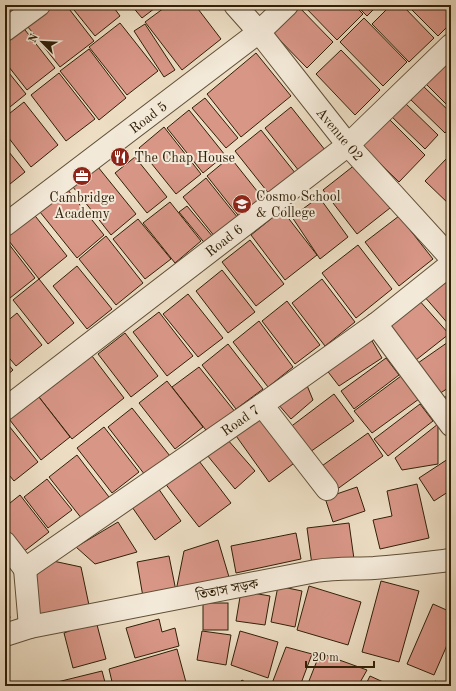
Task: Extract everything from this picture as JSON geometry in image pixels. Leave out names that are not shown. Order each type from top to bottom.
[{"type":"street","points":[[5,30],[39,5]]},
{"type":"street","name":"Avenue 02","points":[[235,5],[259,32],[348,145],[451,258]]},
{"type":"street","name":"Road 5","points":[[5,225],[259,32],[287,5]]},
{"type":"street","name":"Road 6","points":[[5,409],[348,145],[451,45]]},
{"type":"street","name":"Road 7","points":[[25,569],[376,324],[451,264]]},
{"type":"street","points":[[376,324],[451,425]]},
{"type":"street","points":[[262,405],[327,489]]},
{"type":"street","points":[[5,543],[25,569],[30,627]]},
{"type":"street","name":"তিতাস সড়ক","points":[[5,635],[30,627],[316,571],[451,560]]},
{"type":"building","points":[[35,5],[66,5],[94,41],[60,67],[20,17]]},
{"type":"building","points":[[70,5],[112,5],[120,16],[95,36]]},
{"type":"building","points":[[131,5],[159,5],[142,18]]},
{"type":"building","points":[[168,5],[195,5],[221,39],[182,70],[145,22]]},
{"type":"building","points":[[297,5],[333,42],[307,68],[268,28]]},
{"type":"building","points":[[303,5],[354,5],[363,14],[337,40]]},
{"type":"building","points":[[356,5],[378,5],[367,16]]},
{"type":"building","points":[[391,5],[402,5],[434,38],[409,62],[372,24]]},
{"type":"building","points":[[407,5],[451,5],[451,23],[438,36]]},
{"type":"building","points":[[14,16],[55,68],[27,90],[5,62],[5,24]]},
{"type":"building","points":[[364,18],[407,62],[383,86],[340,42]]},
{"type":"building","points":[[120,23],[158,71],[127,95],[89,47]]},
{"type":"building","points":[[145,24],[175,70],[164,77],[134,31]]},
{"type":"building","points":[[89,49],[126,98],[99,120],[60,71]]},
{"type":"building","points":[[341,50],[380,90],[355,115],[316,74]]},
{"type":"building","points":[[256,53],[291,96],[241,137],[207,94]]},
{"type":"building","points":[[451,58],[451,109],[426,84]]},
{"type":"building","points":[[5,68],[26,94],[5,111]]},
{"type":"building","points":[[59,73],[95,119],[66,141],[31,95]]},
{"type":"building","points":[[422,85],[451,113],[451,126],[445,133],[409,98]]},
{"type":"building","points":[[205,98],[238,138],[226,148],[192,108]]},
{"type":"building","points":[[403,101],[438,135],[425,149],[389,114]]},
{"type":"building","points":[[24,102],[58,145],[31,167],[5,133],[5,117]]},
{"type":"building","points":[[291,107],[329,155],[303,176],[265,128]]},
{"type":"building","points":[[189,110],[225,155],[203,173],[167,128]]},
{"type":"building","points":[[385,115],[425,155],[399,182],[358,142]]},
{"type":"building","points":[[164,127],[201,174],[176,194],[139,148]]},
{"type":"building","points":[[261,130],[296,174],[270,195],[235,151]]},
{"type":"building","points":[[5,147],[25,172],[5,188]]},
{"type":"building","points":[[135,157],[167,197],[147,213],[115,173]]},
{"type":"building","points":[[230,157],[265,201],[241,219],[207,176]]},
{"type":"building","points":[[447,158],[451,163],[451,206],[425,181]]},
{"type":"building","points":[[356,164],[390,208],[357,234],[323,190]]},
{"type":"building","points":[[98,167],[136,214],[111,235],[73,187]]},
{"type":"building","points":[[206,178],[238,218],[215,237],[183,197]]},
{"type":"building","points":[[68,190],[104,235],[77,258],[40,212]]},
{"type":"building","points":[[319,197],[348,237],[320,259],[292,217]]},
{"type":"building","points":[[170,202],[201,241],[175,263],[143,223]]},
{"type":"building","points":[[187,206],[213,237],[207,246],[179,212]]},
{"type":"building","points":[[282,210],[317,255],[285,280],[251,235]]},
{"type":"building","points":[[32,212],[67,256],[39,279],[5,236],[5,234]]},
{"type":"building","points":[[399,216],[433,259],[399,286],[365,242]]},
{"type":"building","points":[[138,219],[171,259],[145,279],[113,239]]},
{"type":"building","points":[[106,236],[143,283],[116,305],[79,259]]},
{"type":"building","points":[[5,239],[35,278],[5,302]]},
{"type":"building","points":[[250,240],[284,284],[256,306],[222,262]]},
{"type":"building","points":[[358,245],[392,289],[356,318],[322,273]]},
{"type":"building","points":[[77,266],[112,309],[87,329],[53,286]]},
{"type":"building","points":[[451,269],[451,327],[423,295]]},
{"type":"building","points":[[222,270],[255,312],[228,333],[196,291]]},
{"type":"building","points":[[39,279],[74,323],[48,344],[13,300]]},
{"type":"building","points":[[322,279],[355,322],[325,346],[292,303]]},
{"type":"building","points":[[188,294],[223,338],[198,357],[163,314]]},
{"type":"building","points":[[418,299],[449,334],[416,360],[388,323]]},
{"type":"building","points":[[287,301],[320,345],[295,364],[262,321]]},
{"type":"building","points":[[159,312],[193,356],[167,376],[133,332]]},
{"type":"building","points":[[17,313],[42,345],[16,366],[5,353],[5,323]]},
{"type":"building","points":[[259,321],[293,367],[268,387],[233,342]]},
{"type":"building","points":[[125,333],[158,376],[131,397],[98,354]]},
{"type":"building","points":[[368,334],[382,358],[339,386],[322,364]]},
{"type":"building","points":[[451,340],[451,386],[439,394],[418,363]]},
{"type":"building","points":[[228,344],[263,389],[236,409],[202,365]]},
{"type":"building","points":[[92,356],[124,398],[72,439],[39,397]]},
{"type":"building","points":[[386,358],[399,375],[354,409],[341,391]]},
{"type":"building","points":[[5,361],[13,370],[5,377]]},
{"type":"building","points":[[199,367],[236,413],[209,434],[172,387]]},
{"type":"building","points":[[401,376],[419,399],[372,433],[354,411]]},
{"type":"building","points":[[167,381],[203,427],[175,449],[139,403]]},
{"type":"building","points":[[306,383],[313,400],[291,419],[277,403]]},
{"type":"building","points":[[35,392],[70,437],[41,460],[6,415]]},
{"type":"building","points":[[451,393],[451,409],[444,398]]},
{"type":"building","points":[[334,394],[354,421],[310,452],[289,428]]},
{"type":"building","points":[[420,404],[433,421],[388,456],[374,439]]},
{"type":"building","points":[[132,408],[170,456],[145,475],[108,427]]},
{"type":"building","points":[[261,413],[297,461],[269,482],[234,433]]},
{"type":"building","points":[[5,421],[38,462],[14,481],[5,470]]},
{"type":"building","points":[[438,424],[438,464],[402,470],[395,458]]},
{"type":"building","points":[[104,427],[139,472],[112,493],[77,448]]},
{"type":"building","points":[[368,433],[383,456],[336,490],[319,468]]},
{"type":"building","points":[[227,439],[255,471],[235,489],[207,455]]},
{"type":"building","points":[[77,455],[109,497],[82,519],[49,477]]},
{"type":"building","points":[[196,457],[231,503],[199,527],[164,482]]},
{"type":"building","points":[[451,457],[451,490],[434,501],[419,478]]},
{"type":"building","points":[[47,479],[72,510],[48,528],[24,497]]},
{"type":"building","points":[[417,484],[429,538],[380,549],[373,520],[392,516],[387,491]]},
{"type":"building","points":[[357,487],[365,511],[333,522],[325,498]]},
{"type":"building","points":[[158,488],[181,521],[155,540],[132,507]]},
{"type":"building","points":[[20,495],[49,532],[18,556],[5,540],[5,507]]},
{"type":"building","points":[[118,522],[137,552],[95,564],[76,547]]},
{"type":"building","points":[[349,523],[354,559],[312,565],[307,528]]},
{"type":"building","points":[[296,533],[301,559],[236,573],[231,546]]},
{"type":"building","points":[[218,540],[229,577],[176,591],[184,551]]},
{"type":"building","points":[[169,556],[176,591],[143,597],[137,562]]},
{"type":"building","points":[[53,561],[81,567],[90,610],[38,618],[30,580]]},
{"type":"building","points":[[381,581],[419,591],[399,662],[362,652]]},
{"type":"building","points":[[278,586],[302,591],[295,627],[271,622]]},
{"type":"building","points":[[309,586],[361,602],[348,645],[297,630]]},
{"type":"building","points":[[241,591],[270,596],[265,625],[236,621]]},
{"type":"building","points":[[5,593],[10,618],[5,619]]},
{"type":"building","points":[[203,603],[228,603],[228,630],[203,630]]},
{"type":"building","points":[[433,604],[451,612],[451,636],[434,675],[407,664]]},
{"type":"building","points":[[159,619],[162,632],[175,628],[179,646],[135,658],[126,628]]},
{"type":"building","points":[[96,621],[106,659],[73,668],[64,633]]},
{"type":"building","points":[[202,631],[231,635],[226,665],[197,660]]},
{"type":"building","points":[[240,631],[278,642],[268,678],[231,665]]},
{"type":"building","points":[[286,647],[312,654],[300,686],[271,686]]},
{"type":"building","points":[[177,649],[187,686],[113,686],[109,669]]},
{"type":"building","points":[[320,653],[367,670],[358,686],[307,686]]},
{"type":"building","points":[[102,671],[106,686],[41,686]]},
{"type":"building","points":[[370,676],[392,686],[365,686]]},
{"type":"building","points":[[242,680],[251,686],[237,686]]},
{"type":"building","points":[[435,681],[448,686],[433,686]]},
{"type":"place","name":"The Chap House","points":[[120,157]]},
{"type":"place","name":"Cambridge Academy","points":[[82,176]]},
{"type":"place","name":"Cosmo School & College","points":[[242,204]]}]
